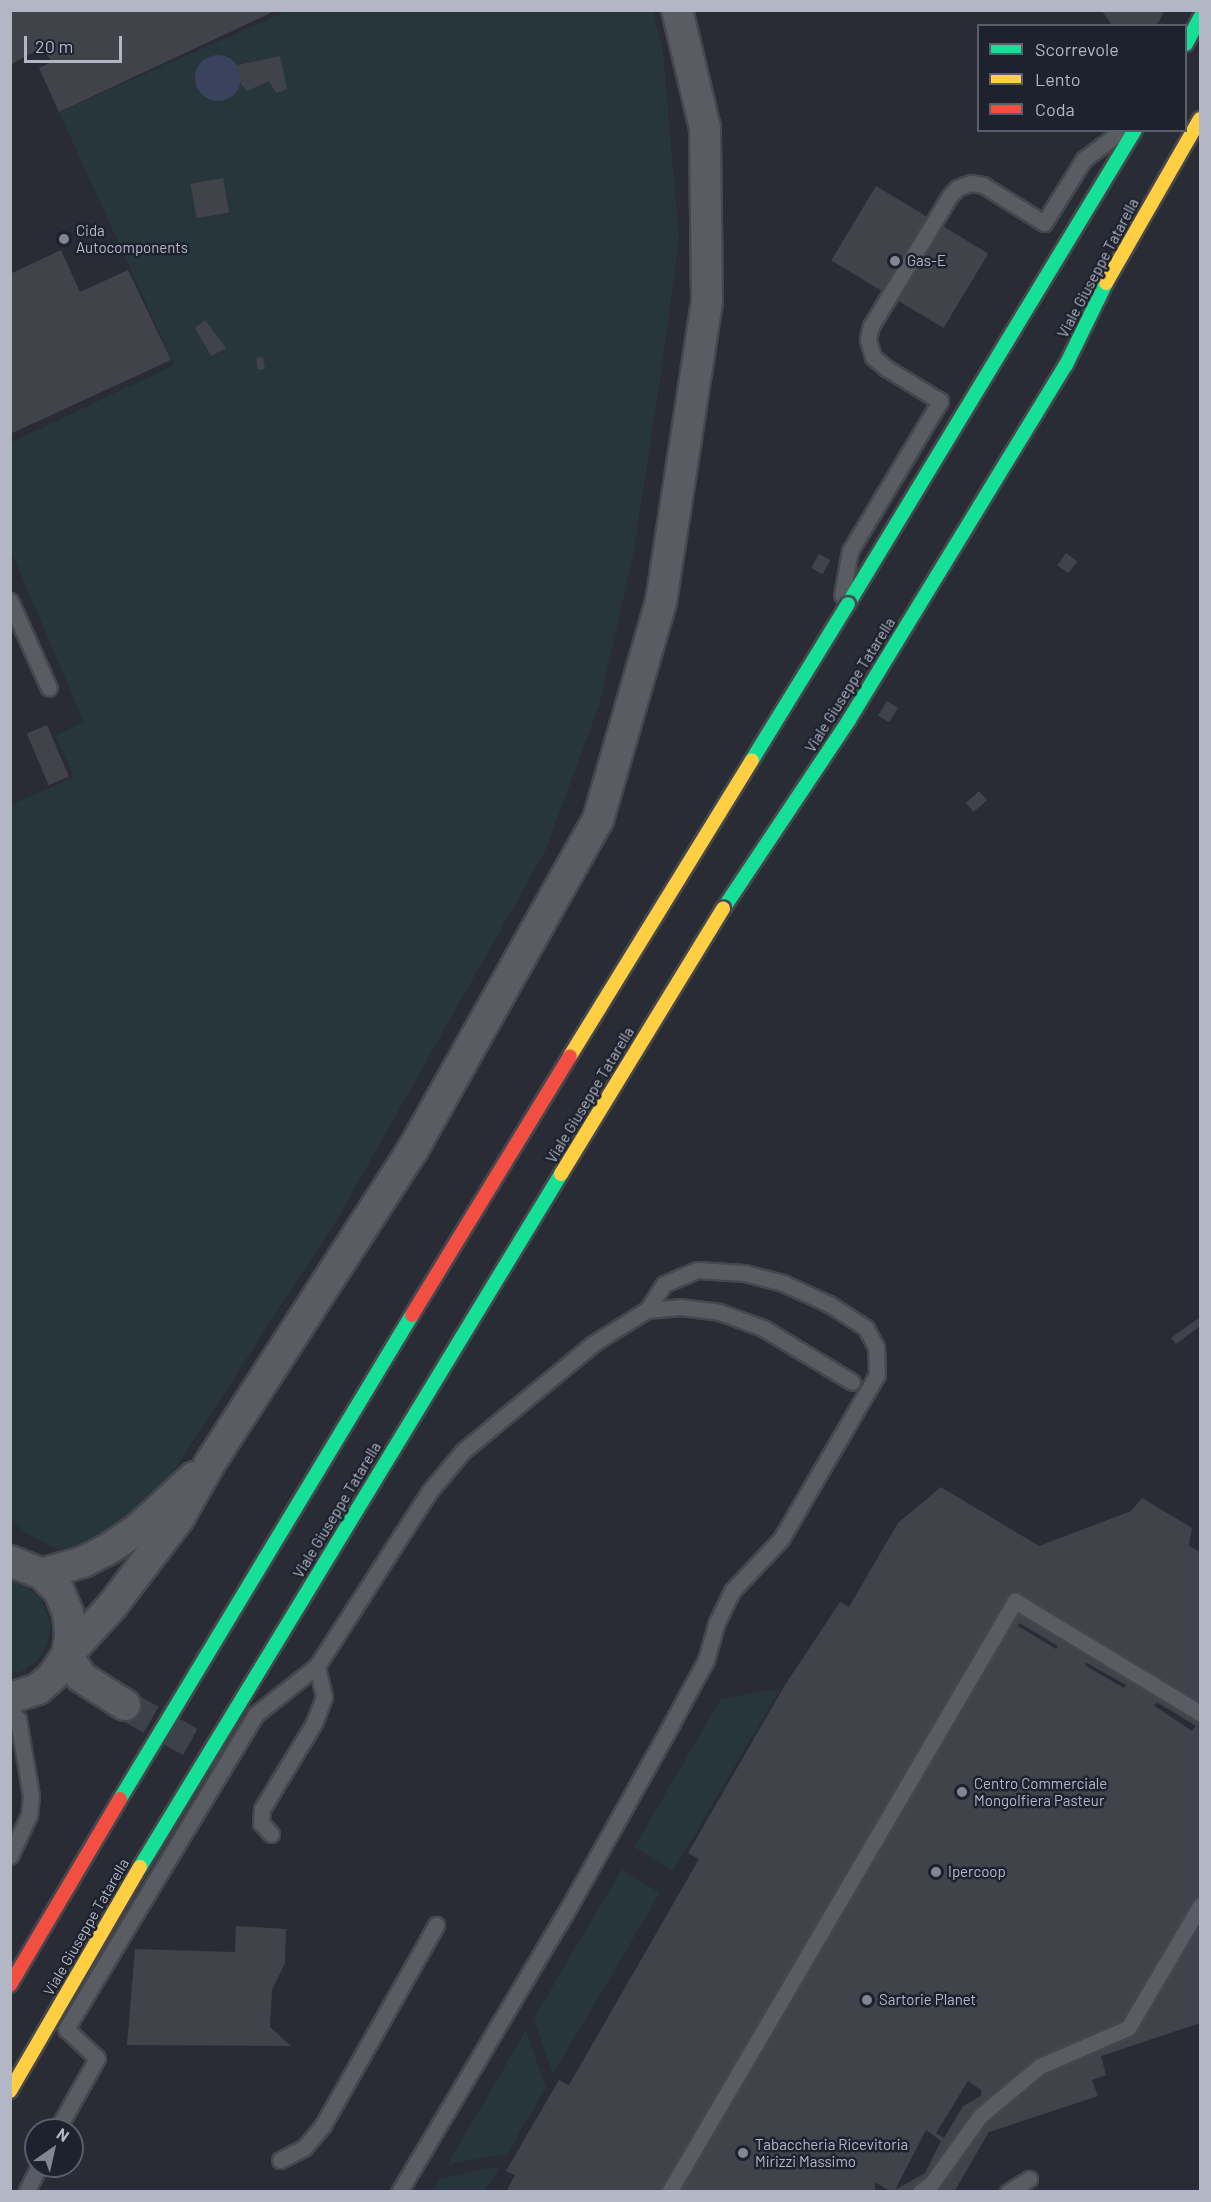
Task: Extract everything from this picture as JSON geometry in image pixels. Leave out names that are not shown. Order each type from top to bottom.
[{"type":"main road","points":[[1187,41],[1200,18]]},
{"type":"main road","name":"Viale Giuseppe Tatarella","points":[[10,2091],[151,1848],[723,909],[849,720],[1066,365],[1108,279],[1195,135],[1200,119]]},
{"type":"main road","points":[[10,1985],[268,1549],[837,623],[1134,132]]},
{"type":"street","points":[[10,1698],[38,1689],[53,1676],[67,1654],[158,1549],[210,1463],[412,1151],[598,820],[661,602],[707,301],[705,128],[677,10]]},
{"type":"street","points":[[21,1562],[83,1562],[111,1548],[138,1529],[210,1463]]},
{"type":"street","points":[[21,1562],[59,1591],[68,1613],[67,1654],[81,1677],[124,1705]]},
{"type":"lane","points":[[837,623],[850,550],[940,401],[873,357],[868,339],[871,326],[957,188],[971,183],[983,185],[1044,223],[1084,159],[1120,132]]},
{"type":"lane","points":[[10,602],[49,688]]},
{"type":"lane","points":[[64,2118],[97,2058],[66,2029],[256,1714],[317,1666],[429,1491],[463,1451],[594,1343],[647,1310],[664,1284],[697,1270],[744,1273],[783,1283],[829,1304],[866,1329],[876,1347],[877,1375],[781,1539],[732,1591],[716,1624],[706,1660],[672,1723],[565,1914],[399,2192]]},
{"type":"lane","points":[[647,1310],[680,1306],[719,1312],[763,1328],[852,1382]]},
{"type":"lane","points":[[669,2192],[1015,1601],[1200,1713]]},
{"type":"lane","points":[[271,1834],[261,1823],[262,1809],[314,1723],[324,1697],[317,1666]]},
{"type":"lane","points":[[10,1711],[18,1719],[31,1796],[29,1815],[12,1851]]},
{"type":"lane","points":[[920,2192],[931,2184],[980,2116],[1040,2066],[1128,2028],[1200,1906]]},
{"type":"lane","points":[[280,2160],[304,2148],[323,2126],[436,1925]]},
{"type":"lane","points":[[26,2192],[33,2178]]},
{"type":"lane","points":[[1008,2192],[1029,2179]]},
{"type":"shaded area","points":[[287,11],[653,11],[663,52],[679,239],[662,367],[633,556],[599,706],[545,851],[339,1216],[162,1489],[111,1537],[70,1551],[48,1545],[24,1532],[11,1518],[10,805],[74,777],[55,736],[84,722],[11,551],[10,443],[174,365],[59,112]]},
{"type":"shaded area","points":[[11,1580],[26,1586],[41,1598],[51,1624],[48,1643],[39,1659],[25,1670],[11,1674]]},
{"type":"shaded area","points":[[781,1688],[673,1871],[634,1847],[721,1699]]},
{"type":"shaded area","points":[[622,1869],[660,1893],[553,2074],[534,2018]]},
{"type":"shaded area","points":[[526,2030],[546,2088],[507,2154],[448,2164]]},
{"type":"shaded area","points":[[500,2166],[485,2191],[432,2191],[441,2178]]},
{"type":"water","points":[[218,55],[234,62],[241,78],[234,94],[218,101],[202,94],[195,78],[202,62]]},
{"type":"building","points":[[10,10],[277,10],[59,112],[39,68],[51,62],[43,47],[10,65]]},
{"type":"building","points":[[1101,10],[1165,10],[1157,24],[1112,24]]},
{"type":"building","points":[[280,56],[287,89],[276,93],[269,81],[247,91],[241,84],[238,65]]},
{"type":"building","points":[[223,178],[229,212],[197,218],[191,184]]},
{"type":"building","points":[[876,186],[988,253],[943,328],[831,261]]},
{"type":"building","points":[[61,250],[80,292],[128,270],[171,360],[10,434],[10,274]]},
{"type":"building","points":[[205,320],[226,348],[211,356],[195,328]]},
{"type":"building","points":[[263,357],[265,369],[258,370],[256,358]]},
{"type":"building","points":[[1066,553],[1077,561],[1069,573],[1057,565]]},
{"type":"building","points":[[819,554],[830,560],[823,574],[811,568]]},
{"type":"building","points":[[887,701],[898,708],[889,722],[878,715]]},
{"type":"building","points":[[47,725],[69,777],[49,785],[27,734]]},
{"type":"building","points":[[979,791],[987,800],[974,812],[966,803]]},
{"type":"building","points":[[1200,1317],[1200,1326],[1176,1344],[1171,1338]]},
{"type":"building","name":"Centro Commerciale Mongolfiera Pasteur","points":[[941,1487],[1039,1546],[1131,1511],[1142,1498],[1192,1528],[1189,1546],[1200,1552],[1200,2023],[1101,2056],[1106,2075],[1092,2080],[1098,2096],[989,2132],[954,2192],[891,2192],[875,2182],[875,2192],[506,2192],[515,2175],[506,2171],[559,2080],[569,2085],[699,1859],[688,1853],[785,1685],[840,1602],[849,1607],[898,1523]],"holes":[[[1019,1623],[1058,1646],[1056,1649],[1018,1626]],[[1085,1662],[1126,1685],[1124,1688],[1086,1666]],[[1158,1703],[1196,1726],[1192,1731],[1153,1705]],[[968,2081],[981,2090],[981,2096],[963,2106],[944,2138],[936,2133]],[[926,2130],[941,2141],[925,2173],[895,2190]]]},
{"type":"building","points":[[236,1926],[286,1929],[285,1963],[272,1990],[270,2027],[291,2046],[127,2045],[135,1949],[235,1952]]},
{"type":"tunnel","points":[[125,1705],[227,1763]]},
{"type":"traffic: fast","points":[[1187,42],[1200,18]]},
{"type":"traffic: fast","points":[[848,604],[1134,132]]},
{"type":"traffic: fast","points":[[723,909],[849,720],[1066,365],[1106,283]]},
{"type":"traffic: fast","points":[[752,760],[848,604]]},
{"type":"traffic: fast","points":[[140,1867],[561,1174]]},
{"type":"traffic: fast","points":[[120,1799],[412,1315]]},
{"type":"traffic: slow","points":[[1106,283],[1200,119]]},
{"type":"traffic: slow","points":[[570,1056],[752,760]]},
{"type":"traffic: slow","points":[[561,1174],[723,909]]},
{"type":"traffic: slow","points":[[10,2091],[140,1867]]},
{"type":"traffic: jam","points":[[412,1315],[570,1056]]},
{"type":"traffic: jam","points":[[10,1985],[120,1799]]},
{"type":"place","name":"Cida Autocomponents","points":[[64,239]]},
{"type":"place","name":"Gas-E","points":[[895,261]]},
{"type":"place","name":"Centro Commerciale Mongolfiera Pasteur","points":[[962,1792]]},
{"type":"place","name":"Ipercoop","points":[[936,1872]]},
{"type":"place","name":"Sartorie Planet","points":[[867,2000]]},
{"type":"place","name":"Tabaccheria Ricevitoria Mirizzi Massimo","points":[[743,2153]]}]
